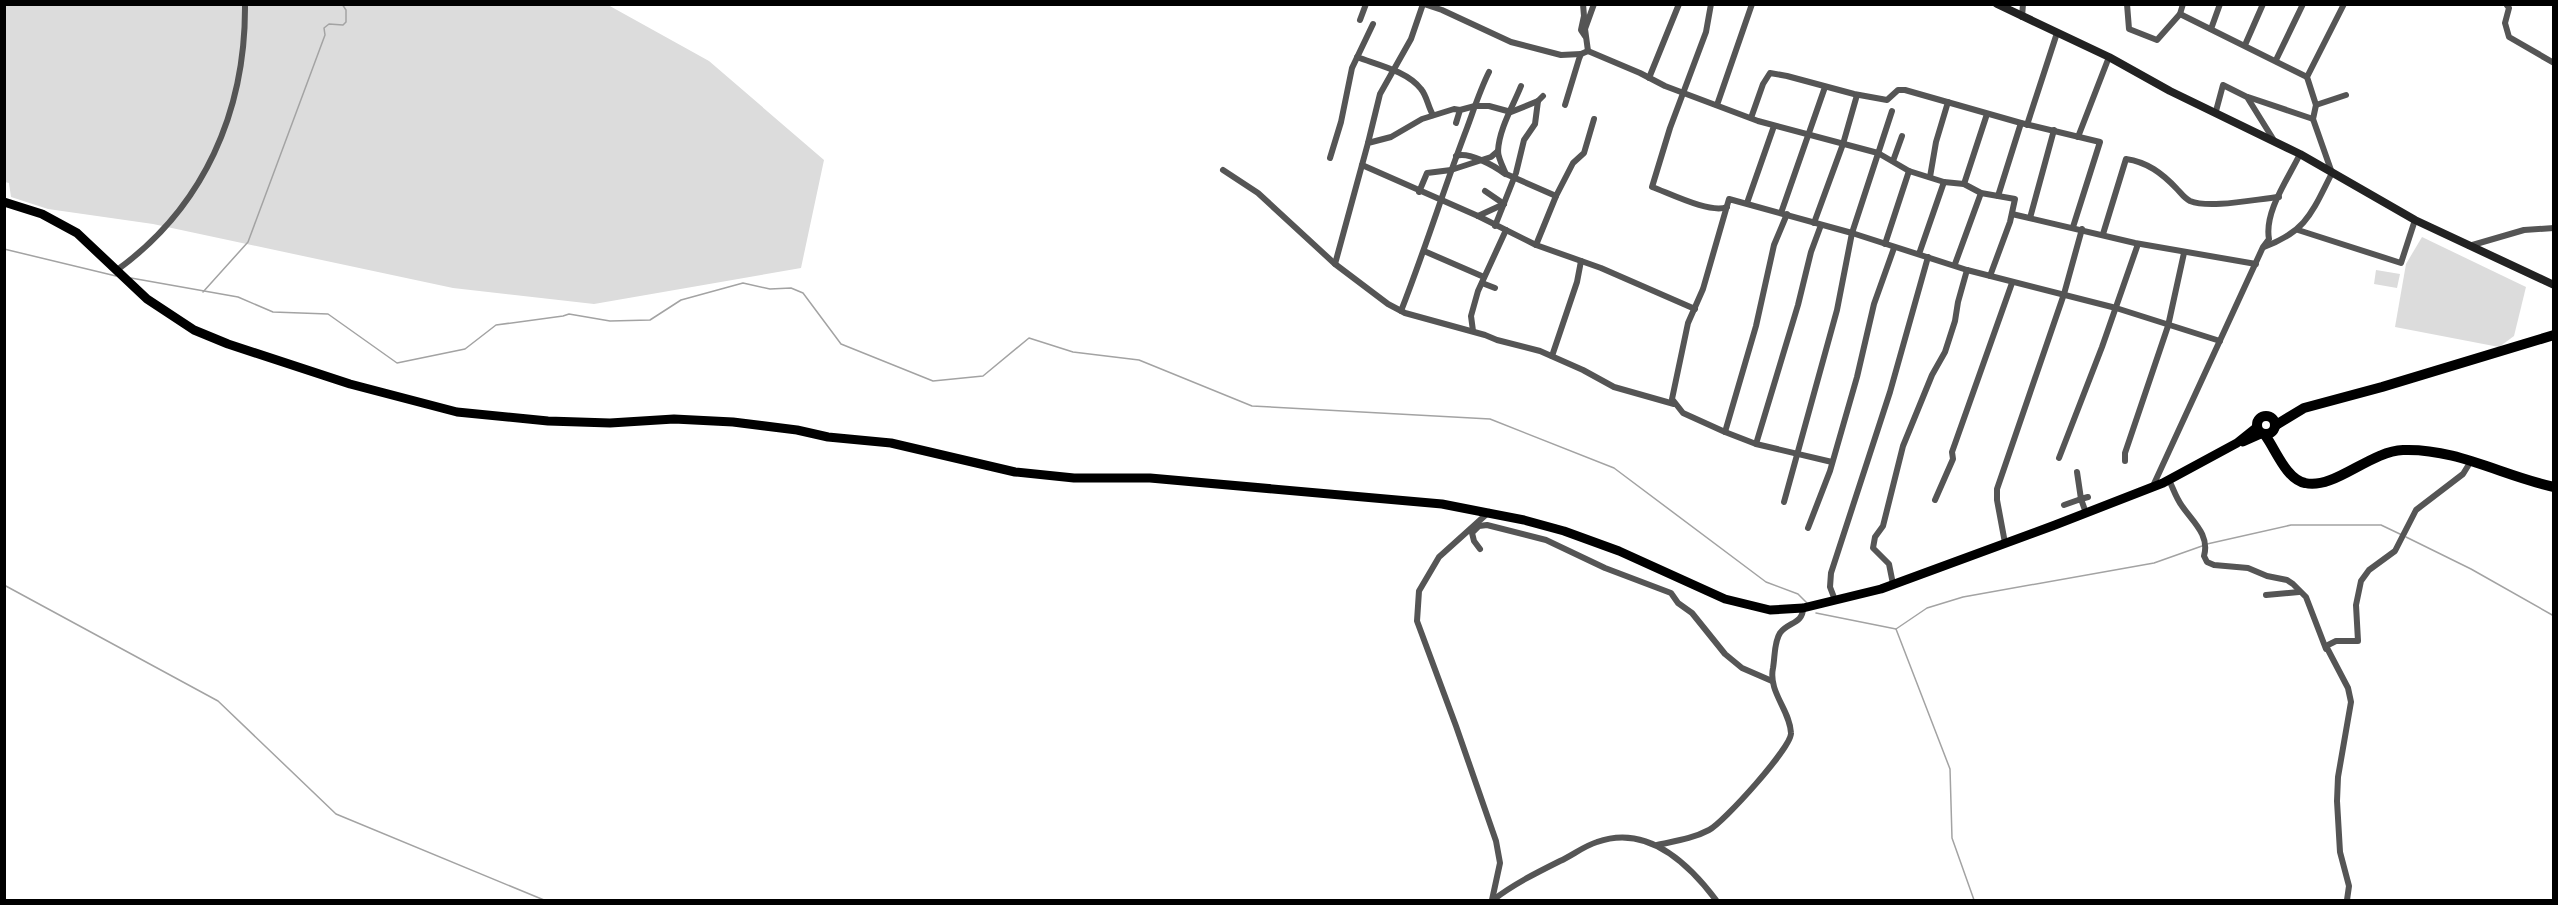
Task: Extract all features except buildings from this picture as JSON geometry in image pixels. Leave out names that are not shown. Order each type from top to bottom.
[{"type":"highway","points":[[2553,335],[2304,408],[2291,414],[2283,413],[2267,428],[2278,454],[2294,479],[2313,484],[2329,480],[2373,458],[2403,450],[2443,453],[2553,487]]},
{"type":"main road","points":[[1997,4],[2109,57],[2170,92],[2216,111],[2300,154],[2415,220],[2553,285]]},
{"type":"main road","points":[[4,202],[42,214],[77,233],[159,309],[194,330],[228,344],[350,384],[457,412],[548,421],[610,423],[674,418],[733,422],[797,430],[828,437],[891,443],[1015,472],[1074,478],[1150,478],[1396,498],[1489,512],[1524,519],[1588,539],[1741,604],[1777,611],[1816,605],[1893,584],[2086,513],[2169,480],[2267,428]]},
{"type":"street","points":[[117,270],[142,252],[162,232],[197,186],[209,163],[231,114],[238,89],[245,39],[245,4]]},
{"type":"street","points":[[1360,20],[1366,4]]},
{"type":"street","points":[[1335,264],[1380,94],[1411,39],[1423,4],[1442,10],[1511,42],[1561,55],[1584,52],[1683,94],[1774,126],[1878,153],[1909,171],[1944,182],[1964,184],[1981,193],[2014,199],[2012,214],[1990,276]]},
{"type":"street","points":[[1583,4],[1584,16],[1581,30],[1585,37]]},
{"type":"street","points":[[1565,105],[1584,52],[1585,29],[1594,4]]},
{"type":"street","points":[[1649,78],[1679,4]]},
{"type":"street","points":[[1711,4],[1706,32],[1652,187],[1718,209],[1727,207]]},
{"type":"street","points":[[1717,105],[1752,4]]},
{"type":"street","points":[[2022,17],[2023,4]]},
{"type":"street","points":[[2127,4],[2129,29],[2157,40],[2180,14],[2183,4]]},
{"type":"street","points":[[2211,29],[2220,4]]},
{"type":"street","points":[[2245,45],[2263,4]]},
{"type":"street","points":[[2276,60],[2304,4]]},
{"type":"street","points":[[2307,77],[2344,4]]},
{"type":"street","points":[[2506,4],[2509,8],[2505,23],[2509,37],[2553,63]]},
{"type":"street","points":[[2180,14],[2307,77],[2316,105],[2313,119],[2331,173],[2313,210],[2298,230],[2263,248]]},
{"type":"street","points":[[1330,158],[1341,122],[1352,68],[1373,24]]},
{"type":"street","points":[[1998,196],[2057,33]]},
{"type":"street","points":[[1357,57],[1411,79],[1423,90],[1433,115]]},
{"type":"street","points":[[2078,137],[2109,57]]},
{"type":"street","points":[[1401,311],[1424,251],[1439,200],[1489,72]]},
{"type":"street","points":[[1751,118],[1763,84],[1770,73],[1857,95],[1887,100],[1898,90],[1905,90],[2024,124],[2100,142],[2073,227]]},
{"type":"street","points":[[2216,111],[2223,85],[2247,97],[2313,119]]},
{"type":"street","points":[[1506,174],[1498,151],[1500,132],[1521,86]]},
{"type":"street","points":[[1725,432],[1756,326],[1774,245],[1825,87]]},
{"type":"street","points":[[1814,223],[1843,144],[1857,95]]},
{"type":"street","points":[[2316,105],[2346,95]]},
{"type":"street","points":[[2247,97],[2275,142]]},
{"type":"street","points":[[1368,143],[1391,137],[1433,115],[1454,109],[1489,106],[1511,112],[1541,99],[1535,124],[1524,141],[1516,173],[1512,178],[1495,226]]},
{"type":"street","points":[[1930,177],[1936,142],[1948,102]]},
{"type":"street","points":[[1456,123],[1460,110]]},
{"type":"street","points":[[1784,502],[1837,310],[1852,233],[1892,111]]},
{"type":"street","points":[[1964,184],[1987,114]]},
{"type":"street","points":[[1536,245],[1556,196],[1573,163],[1584,153],[1594,119]]},
{"type":"street","points":[[1747,203],[1774,126]]},
{"type":"street","points":[[2030,218],[2054,130]]},
{"type":"street","points":[[1893,161],[1902,136]]},
{"type":"street","points":[[1419,192],[1428,173],[1451,170],[1479,161],[1498,151]]},
{"type":"street","points":[[1456,156],[1465,154],[1495,166],[1512,178],[1556,196]]},
{"type":"street","points":[[2153,486],[2263,248],[2269,240],[2267,230],[2271,212],[2300,154]]},
{"type":"street","points":[[2103,234],[2126,159],[2142,161],[2153,168],[2183,197],[2194,202],[2218,203],[2279,197]]},
{"type":"street","points":[[1362,165],[1478,216],[1536,245],[1581,261],[1695,309]]},
{"type":"street","points":[[1223,170],[1258,193],[1335,264],[1388,304],[1401,311],[1552,356],[1614,387],[1674,404],[1683,413],[1756,444],[1832,462]]},
{"type":"street","points":[[1885,244],[1909,171]]},
{"type":"street","points":[[1919,255],[1944,182]]},
{"type":"street","points":[[1485,191],[1504,204]]},
{"type":"street","points":[[1954,264],[1981,193]]},
{"type":"street","points":[[1674,404],[1673,390],[1683,341],[1688,323],[1703,290],[1729,199],[1852,233],[2012,283],[2116,308],[2220,341]]},
{"type":"street","points":[[1478,216],[1504,204]]},
{"type":"street","points":[[2012,214],[2139,244],[2256,264]]},
{"type":"street","points":[[2298,230],[2401,263],[2415,220]]},
{"type":"street","points":[[1756,444],[1798,305],[1810,252],[1821,225]]},
{"type":"street","points":[[2469,246],[2524,231],[2553,228]]},
{"type":"street","points":[[2005,543],[1997,489],[2064,294],[2082,229]]},
{"type":"street","points":[[1473,331],[1471,316],[1483,280],[1506,230]]},
{"type":"street","points":[[2059,458],[2139,244]]},
{"type":"street","points":[[1808,528],[1820,502],[1857,377],[1874,304],[1894,248]]},
{"type":"street","points":[[1424,251],[1495,288]]},
{"type":"street","points":[[2125,462],[2125,453],[2168,326],[2184,253]]},
{"type":"street","points":[[1835,600],[1830,588],[1831,573],[1890,392],[1928,257]]},
{"type":"street","points":[[1552,356],[1577,282],[1581,261]]},
{"type":"street","points":[[1893,584],[1889,564],[1874,550],[1874,541],[1883,526],[1903,446],[1932,375],[1946,350],[1967,270]]},
{"type":"street","points":[[1935,500],[1953,459],[1952,453],[2012,283]]},
{"type":"street","points":[[2326,649],[2326,643],[2329,642],[2358,641],[2356,605],[2361,580],[2369,570],[2395,551],[2416,510],[2463,474],[2470,461]]},
{"type":"street","points":[[2077,472],[2081,499],[2086,513]]},
{"type":"street","points":[[2169,480],[2181,505],[2199,527],[2206,545],[2204,556],[2207,562],[2218,567],[2243,566],[2267,576],[2287,580],[2306,597],[2326,649],[2348,688],[2351,702],[2337,793],[2340,852],[2349,886],[2347,900]]},
{"type":"street","points":[[2064,505],[2088,496]]},
{"type":"street","points":[[1489,512],[1439,557],[1419,591],[1417,621],[1496,841],[1500,863],[1492,900]]},
{"type":"street","points":[[1480,549],[1472,533],[1479,526],[1487,525],[1546,540],[1605,568],[1671,592],[1678,603],[1692,613],[1725,654],[1742,668],[1772,681]]},
{"type":"street","points":[[2266,595],[2299,592]]},
{"type":"street","points":[[1492,900],[1510,886],[1597,841],[1624,838],[1657,845],[1688,839],[1712,829],[1788,744],[1791,733],[1772,681],[1779,634],[1786,626],[1798,621],[1803,614],[1803,608]]},
{"type":"street","points":[[1657,845],[1692,870],[1716,900]]},
{"type":"shaded area","points":[[4,5],[608,5],[709,61],[824,160],[801,268],[594,304],[453,288],[153,224],[48,209],[11,197],[9,183],[5,182]]},
{"type":"shaded area","points":[[2422,237],[2526,287],[2514,336],[2499,347],[2395,327],[2406,264]]},
{"type":"shaded area","points":[[2376,270],[2400,274],[2397,288],[2374,284]]},
{"type":"waterway","points":[[203,292],[248,242],[325,35],[324,28],[329,24],[343,25],[346,22],[346,10],[342,4]]},
{"type":"waterway","points":[[4,249],[116,276]]},
{"type":"waterway","points":[[131,278],[238,297],[273,312],[328,314],[397,363],[465,349],[496,325],[569,314],[610,321],[650,320],[681,300],[743,283],[770,289],[791,288],[803,293],[841,344],[933,381],[983,376],[1029,338],[1073,352],[1139,360],[1252,406],[1490,419],[1614,468],[1766,582],[1798,594],[1807,603]]},
{"type":"waterway","points":[[2207,544],[2291,525],[2381,525],[2402,535]]},
{"type":"waterway","points":[[2406,537],[2471,569],[2554,616]]},
{"type":"waterway","points":[[1896,629],[1927,608],[1963,597],[2154,563],[2202,546]]},
{"type":"waterway","points":[[4,585],[218,701],[336,814],[544,900]]},
{"type":"waterway","points":[[1816,613],[1896,629],[1950,769],[1952,838],[1974,900]]}]
